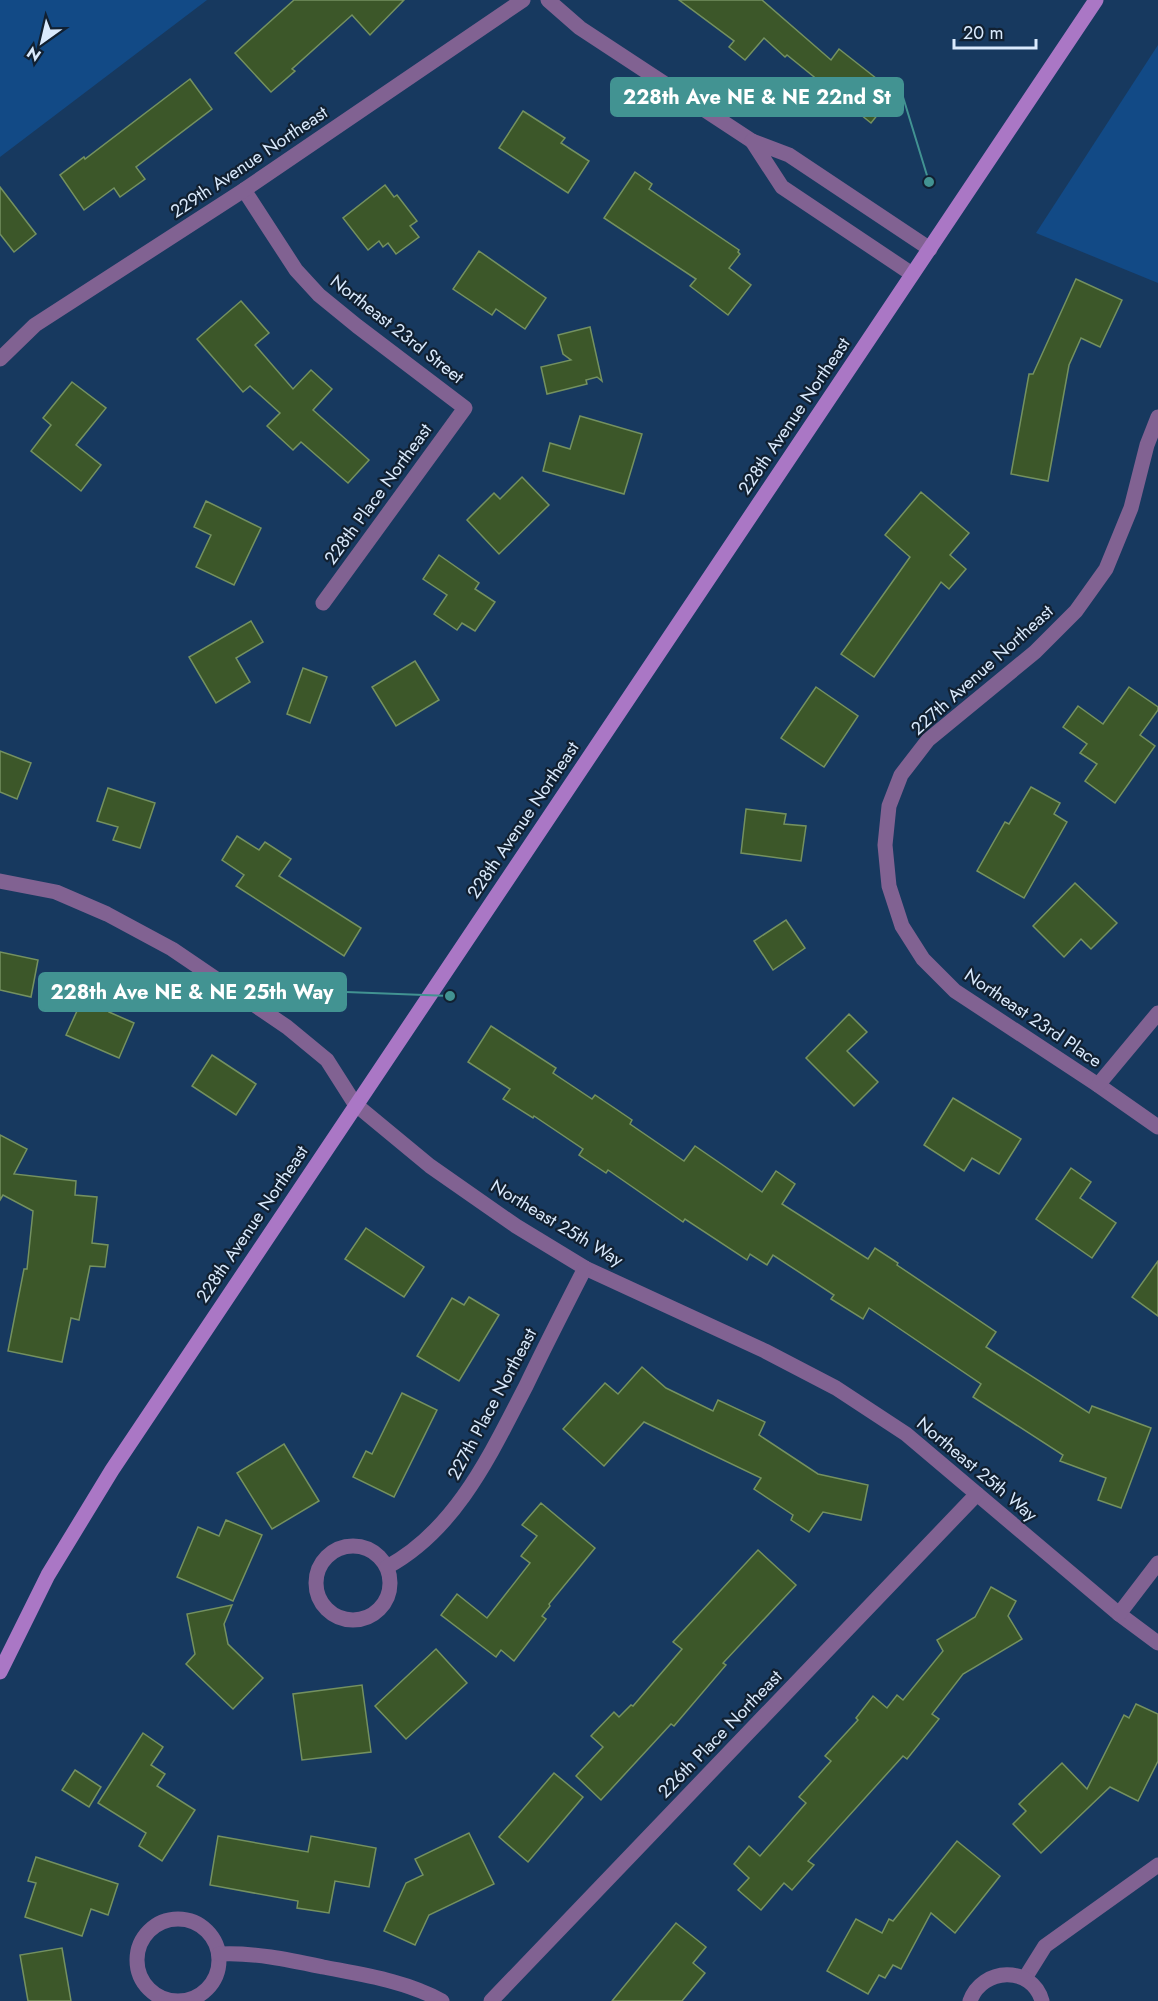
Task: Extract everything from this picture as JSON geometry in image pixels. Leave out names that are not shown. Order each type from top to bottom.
[{"type":"main road","name":"228th Avenue Northeast","points":[[0,1672],[48,1575],[112,1470],[1096,0]]},
{"type":"street","name":"229th Avenue Northeast","points":[[0,359],[36,325],[244,190],[523,0]]},
{"type":"street","points":[[548,0],[580,28],[752,141],[789,155],[930,249]]},
{"type":"street","points":[[752,141],[782,187],[912,274]]},
{"type":"street","name":"Northeast 23rd Street","points":[[244,190],[296,270],[319,295],[465,408]]},
{"type":"street","name":"228th Place Northeast","points":[[323,603],[465,408]]},
{"type":"street","name":"227th Avenue Northeast","points":[[902,926],[889,886],[885,845],[889,806],[901,775],[928,740],[1035,652],[1076,612],[1106,569],[1131,508],[1147,445],[1158,417]]},
{"type":"street","name":"Northeast 25th Way","points":[[0,881],[56,892],[107,914],[172,949],[287,1027],[327,1060],[356,1104],[430,1166],[516,1226],[585,1268],[765,1351],[836,1388],[906,1434],[1119,1614],[1158,1643]]},
{"type":"street","name":"Northeast 23rd Place","points":[[902,926],[923,959],[955,991],[1158,1127]]},
{"type":"street","points":[[1098,1085],[1158,1013]]},
{"type":"street","name":"227th Place Northeast","points":[[387,1567],[403,1558],[436,1530],[465,1495],[490,1457],[585,1268]]},
{"type":"street","name":"226th Place Northeast","points":[[491,2001],[977,1494]]},
{"type":"street","points":[[348,1546],[360,1546],[380,1557],[387,1567],[390,1590],[379,1610],[369,1617],[346,1620],[326,1609],[320,1599],[316,1588],[316,1577],[327,1556],[337,1550],[348,1546]]},
{"type":"street","points":[[1119,1614],[1158,1563]]},
{"type":"street","points":[[1025,1978],[1044,1946],[1158,1865]]},
{"type":"street","points":[[166,1920],[191,1921],[202,1926],[211,1935],[219,1954],[218,1970],[213,1982],[193,1998],[180,2001],[156,1994],[146,1985],[137,1961],[144,1936],[154,1926],[166,1920]]},
{"type":"street","points":[[219,1954],[291,1960],[383,1978],[430,1994],[442,2001]]},
{"type":"street","points":[[970,2001],[980,1984],[1001,1974],[1025,1978],[1034,1986],[1042,2001]]},
{"type":"shaded area","points":[[0,0],[207,0],[0,157]]},
{"type":"shaded area","points":[[1158,45],[1158,283],[1036,233]]},
{"type":"building","points":[[294,0],[404,0],[370,35],[352,15],[292,69],[295,71],[271,92],[235,53]]},
{"type":"building","points":[[679,0],[762,0],[831,60],[839,49],[895,93],[871,123],[787,55],[785,57],[764,38],[745,60],[729,47],[734,41]]},
{"type":"building","points":[[190,79],[212,109],[136,167],[145,179],[120,197],[114,188],[84,210],[60,175],[84,157],[85,159]]},
{"type":"building","points":[[523,111],[565,138],[561,143],[589,161],[568,193],[499,148]]},
{"type":"building","points":[[635,172],[652,184],[649,189],[739,250],[740,254],[729,268],[751,285],[728,315],[690,286],[696,279],[604,218]]},
{"type":"building","points":[[385,185],[394,197],[397,195],[417,221],[410,226],[419,237],[396,254],[388,243],[383,247],[379,241],[368,250],[343,218]]},
{"type":"building","points":[[0,187],[36,234],[14,252],[0,234]]},
{"type":"building","points":[[479,251],[546,298],[525,329],[496,309],[492,315],[453,289]]},
{"type":"building","points":[[1076,279],[1122,300],[1100,347],[1081,338],[1069,365],[1048,481],[1011,474],[1029,374],[1033,374]]},
{"type":"building","points":[[241,301],[269,333],[255,345],[293,389],[311,370],[332,389],[313,410],[369,460],[348,483],[301,442],[293,450],[267,426],[280,413],[250,386],[243,392],[197,339]]},
{"type":"building","points":[[590,327],[602,381],[597,377],[586,380],[587,384],[547,394],[541,367],[571,360],[563,354],[558,335]]},
{"type":"building","points":[[72,382],[106,408],[76,445],[101,465],[81,491],[31,451],[51,425],[43,418]]},
{"type":"building","points":[[580,416],[642,434],[624,494],[543,471],[550,443],[570,449]]},
{"type":"building","points":[[522,477],[549,505],[499,554],[467,520],[494,493],[500,499]]},
{"type":"building","points":[[921,492],[969,533],[950,555],[966,569],[949,589],[941,582],[874,677],[841,654],[910,557],[885,535]]},
{"type":"building","points":[[206,501],[261,528],[234,585],[196,567],[211,535],[194,527]]},
{"type":"building","points":[[439,555],[479,583],[475,589],[495,602],[475,631],[462,623],[457,630],[434,614],[447,595],[423,579]]},
{"type":"building","points":[[251,621],[263,642],[236,658],[250,682],[216,703],[189,657]]},
{"type":"building","points":[[415,661],[439,700],[396,726],[372,687]]},
{"type":"building","points":[[303,668],[327,677],[310,723],[287,714]]},
{"type":"building","points":[[816,687],[858,716],[824,767],[781,738]]},
{"type":"building","points":[[1129,687],[1158,707],[1140,735],[1155,746],[1115,803],[1085,781],[1097,764],[1080,753],[1087,744],[1063,727],[1078,706],[1103,724]]},
{"type":"building","points":[[0,751],[31,763],[17,799],[0,792]]},
{"type":"building","points":[[1031,787],[1060,803],[1054,814],[1067,822],[1024,898],[977,871],[1005,822],[1009,824]]},
{"type":"building","points":[[108,788],[155,803],[140,848],[113,840],[118,827],[97,821]]},
{"type":"building","points":[[746,809],[786,814],[784,824],[806,826],[801,861],[741,853]]},
{"type":"building","points":[[237,836],[259,850],[265,842],[291,859],[279,876],[361,928],[344,956],[236,886],[244,875],[222,860]]},
{"type":"building","points":[[1075,883],[1117,923],[1091,949],[1081,939],[1064,957],[1033,926]]},
{"type":"building","points":[[786,920],[805,948],[773,970],[754,941]]},
{"type":"building","points":[[0,952],[38,960],[31,997],[0,990]]},
{"type":"building","points":[[88,987],[114,999],[109,1012],[134,1023],[119,1058],[66,1035]]},
{"type":"building","points":[[849,1014],[867,1032],[847,1051],[878,1082],[854,1106],[806,1058]]},
{"type":"building","points":[[491,1026],[556,1068],[553,1073],[592,1099],[595,1095],[632,1120],[630,1124],[684,1161],[695,1146],[762,1192],[776,1171],[795,1184],[782,1204],[868,1259],[875,1248],[898,1263],[897,1265],[996,1332],[986,1347],[1089,1413],[1092,1406],[1151,1428],[1121,1508],[1098,1500],[1106,1478],[1060,1461],[1063,1455],[973,1397],[981,1384],[869,1308],[863,1319],[831,1299],[834,1295],[773,1255],[767,1265],[750,1254],[747,1260],[685,1219],[683,1222],[608,1170],[606,1173],[579,1155],[583,1149],[534,1116],[533,1118],[503,1099],[510,1089],[468,1062]]},
{"type":"building","points":[[212,1055],[256,1084],[236,1115],[192,1086]]},
{"type":"building","points":[[953,1098],[1021,1139],[999,1174],[972,1158],[964,1171],[924,1145]]},
{"type":"building","points":[[0,1135],[27,1149],[14,1174],[76,1181],[75,1195],[97,1197],[92,1243],[108,1245],[105,1267],[90,1266],[79,1320],[71,1318],[62,1362],[8,1351],[24,1269],[27,1269],[33,1211],[3,1195],[0,1200]]},
{"type":"building","points":[[1071,1168],[1091,1182],[1080,1198],[1116,1223],[1092,1258],[1036,1219]]},
{"type":"building","points":[[366,1228],[424,1267],[404,1297],[345,1259]]},
{"type":"building","points":[[1158,1261],[1158,1316],[1132,1297]]},
{"type":"building","points":[[469,1297],[499,1315],[459,1381],[417,1356],[452,1298],[464,1305]]},
{"type":"building","points":[[642,1367],[666,1388],[713,1411],[718,1400],[765,1422],[759,1435],[818,1474],[868,1485],[861,1520],[823,1512],[809,1532],[791,1520],[793,1515],[754,1489],[761,1478],[644,1422],[604,1466],[563,1429],[605,1383],[618,1394]]},
{"type":"building","points":[[402,1393],[437,1410],[394,1497],[353,1477],[366,1451],[372,1454]]},
{"type":"building","points":[[284,1444],[319,1501],[272,1529],[237,1473]]},
{"type":"building","points":[[541,1503],[595,1548],[549,1604],[550,1606],[542,1616],[546,1619],[514,1661],[501,1650],[496,1657],[441,1615],[457,1594],[487,1618],[530,1563],[521,1556],[537,1536],[522,1525]]},
{"type":"building","points":[[226,1520],[262,1535],[233,1601],[177,1577],[198,1527],[219,1536]]},
{"type":"building","points":[[758,1550],[796,1585],[723,1663],[726,1665],[674,1726],[671,1724],[601,1800],[576,1776],[603,1747],[591,1736],[614,1712],[619,1717],[631,1705],[633,1706],[682,1649],[673,1642]]},
{"type":"building","points":[[991,1587],[1016,1601],[1008,1616],[1022,1639],[963,1674],[932,1714],[939,1719],[907,1759],[903,1756],[808,1861],[814,1865],[792,1890],[784,1883],[761,1910],[738,1890],[749,1878],[734,1864],[749,1846],[760,1856],[806,1803],[799,1797],[831,1761],[825,1756],[858,1720],[856,1718],[873,1696],[887,1708],[897,1695],[903,1700],[943,1651],[937,1640],[975,1617]]},
{"type":"building","points":[[232,1605],[224,1624],[228,1644],[263,1678],[233,1709],[186,1664],[195,1654],[187,1614]]},
{"type":"building","points":[[436,1649],[467,1683],[406,1739],[375,1706]]},
{"type":"building","points":[[362,1685],[371,1752],[302,1760],[293,1694]]},
{"type":"building","points":[[1136,1704],[1158,1714],[1158,1761],[1138,1801],[1110,1787],[1041,1853],[1013,1824],[1026,1811],[1019,1804],[1062,1763],[1087,1789],[1124,1715],[1129,1718]]},
{"type":"building","points":[[143,1733],[163,1747],[151,1765],[165,1774],[157,1786],[195,1810],[162,1861],[139,1846],[146,1833],[98,1803]]},
{"type":"building","points":[[75,1770],[101,1787],[89,1807],[62,1790]]},
{"type":"building","points":[[554,1773],[583,1797],[528,1862],[499,1837]]},
{"type":"building","points":[[469,1833],[494,1884],[429,1915],[415,1945],[384,1931],[406,1883],[423,1875],[415,1859]]},
{"type":"building","points":[[218,1836],[308,1852],[311,1836],[376,1848],[369,1887],[335,1881],[329,1913],[297,1908],[298,1901],[210,1885]]},
{"type":"building","points":[[957,1841],[1000,1876],[955,1933],[931,1913],[901,1969],[893,1965],[885,1978],[879,1975],[868,1994],[827,1971],[856,1919],[882,1933],[889,1919],[893,1921]]},
{"type":"building","points":[[36,1857],[118,1884],[108,1915],[91,1909],[82,1936],[25,1917],[36,1883],[28,1881]]},
{"type":"building","points":[[676,1923],[706,1947],[693,1963],[705,1973],[682,2001],[612,2001]]},
{"type":"building","points":[[62,1948],[71,2001],[28,2001],[20,1955]]},
{"type":"place","name":"228th Ave NE & NE 22nd St","points":[[929,182]]},
{"type":"place","name":"228th Ave NE & NE 25th Way","points":[[450,996]]}]
